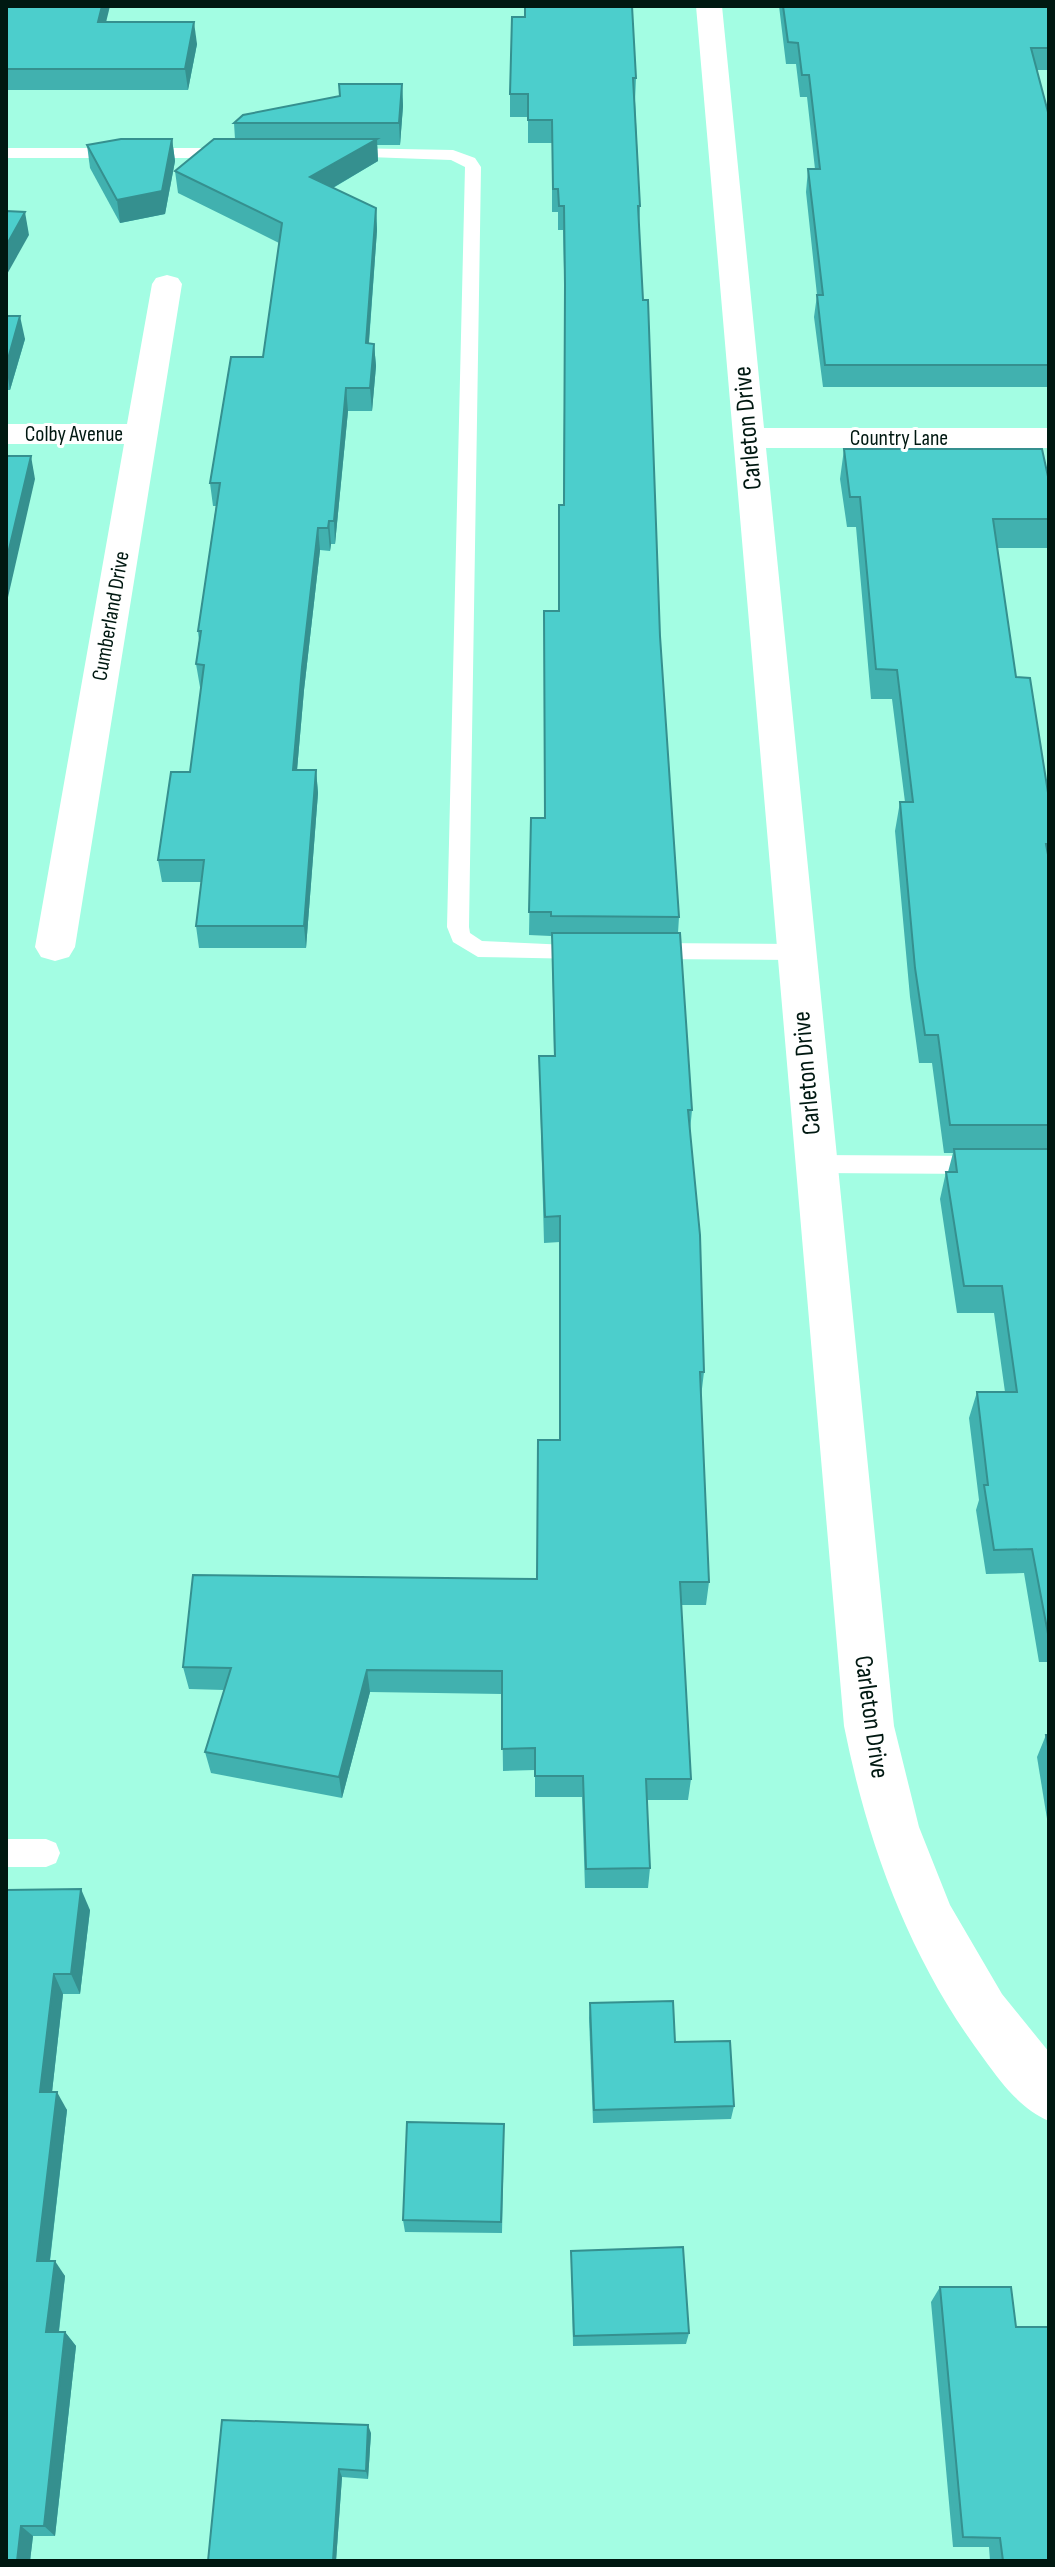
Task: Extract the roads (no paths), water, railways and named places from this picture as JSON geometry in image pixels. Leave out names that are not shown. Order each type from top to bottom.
[{"type":"street","name":"Carleton Drive","points":[[709,6],[861,1650],[877,1772],[905,1862],[945,1951],[975,2000],[1049,2093]]},
{"type":"street","name":"Cumberland Drive","points":[[55,947],[167,284]]},
{"type":"street","name":"Colby Avenue","points":[[6,434],[142,434]]},
{"type":"street","name":"Country Lane","points":[[749,438],[1049,438]]},
{"type":"lane","points":[[6,153],[253,153]]},
{"type":"lane","points":[[331,153],[439,153],[464,157],[473,167],[458,927],[461,937],[478,949],[598,951]]},
{"type":"lane","points":[[629,951],[796,952]]},
{"type":"lane","points":[[816,1164],[1002,1165]]},
{"type":"lane","points":[[6,1853],[46,1853]]}]
